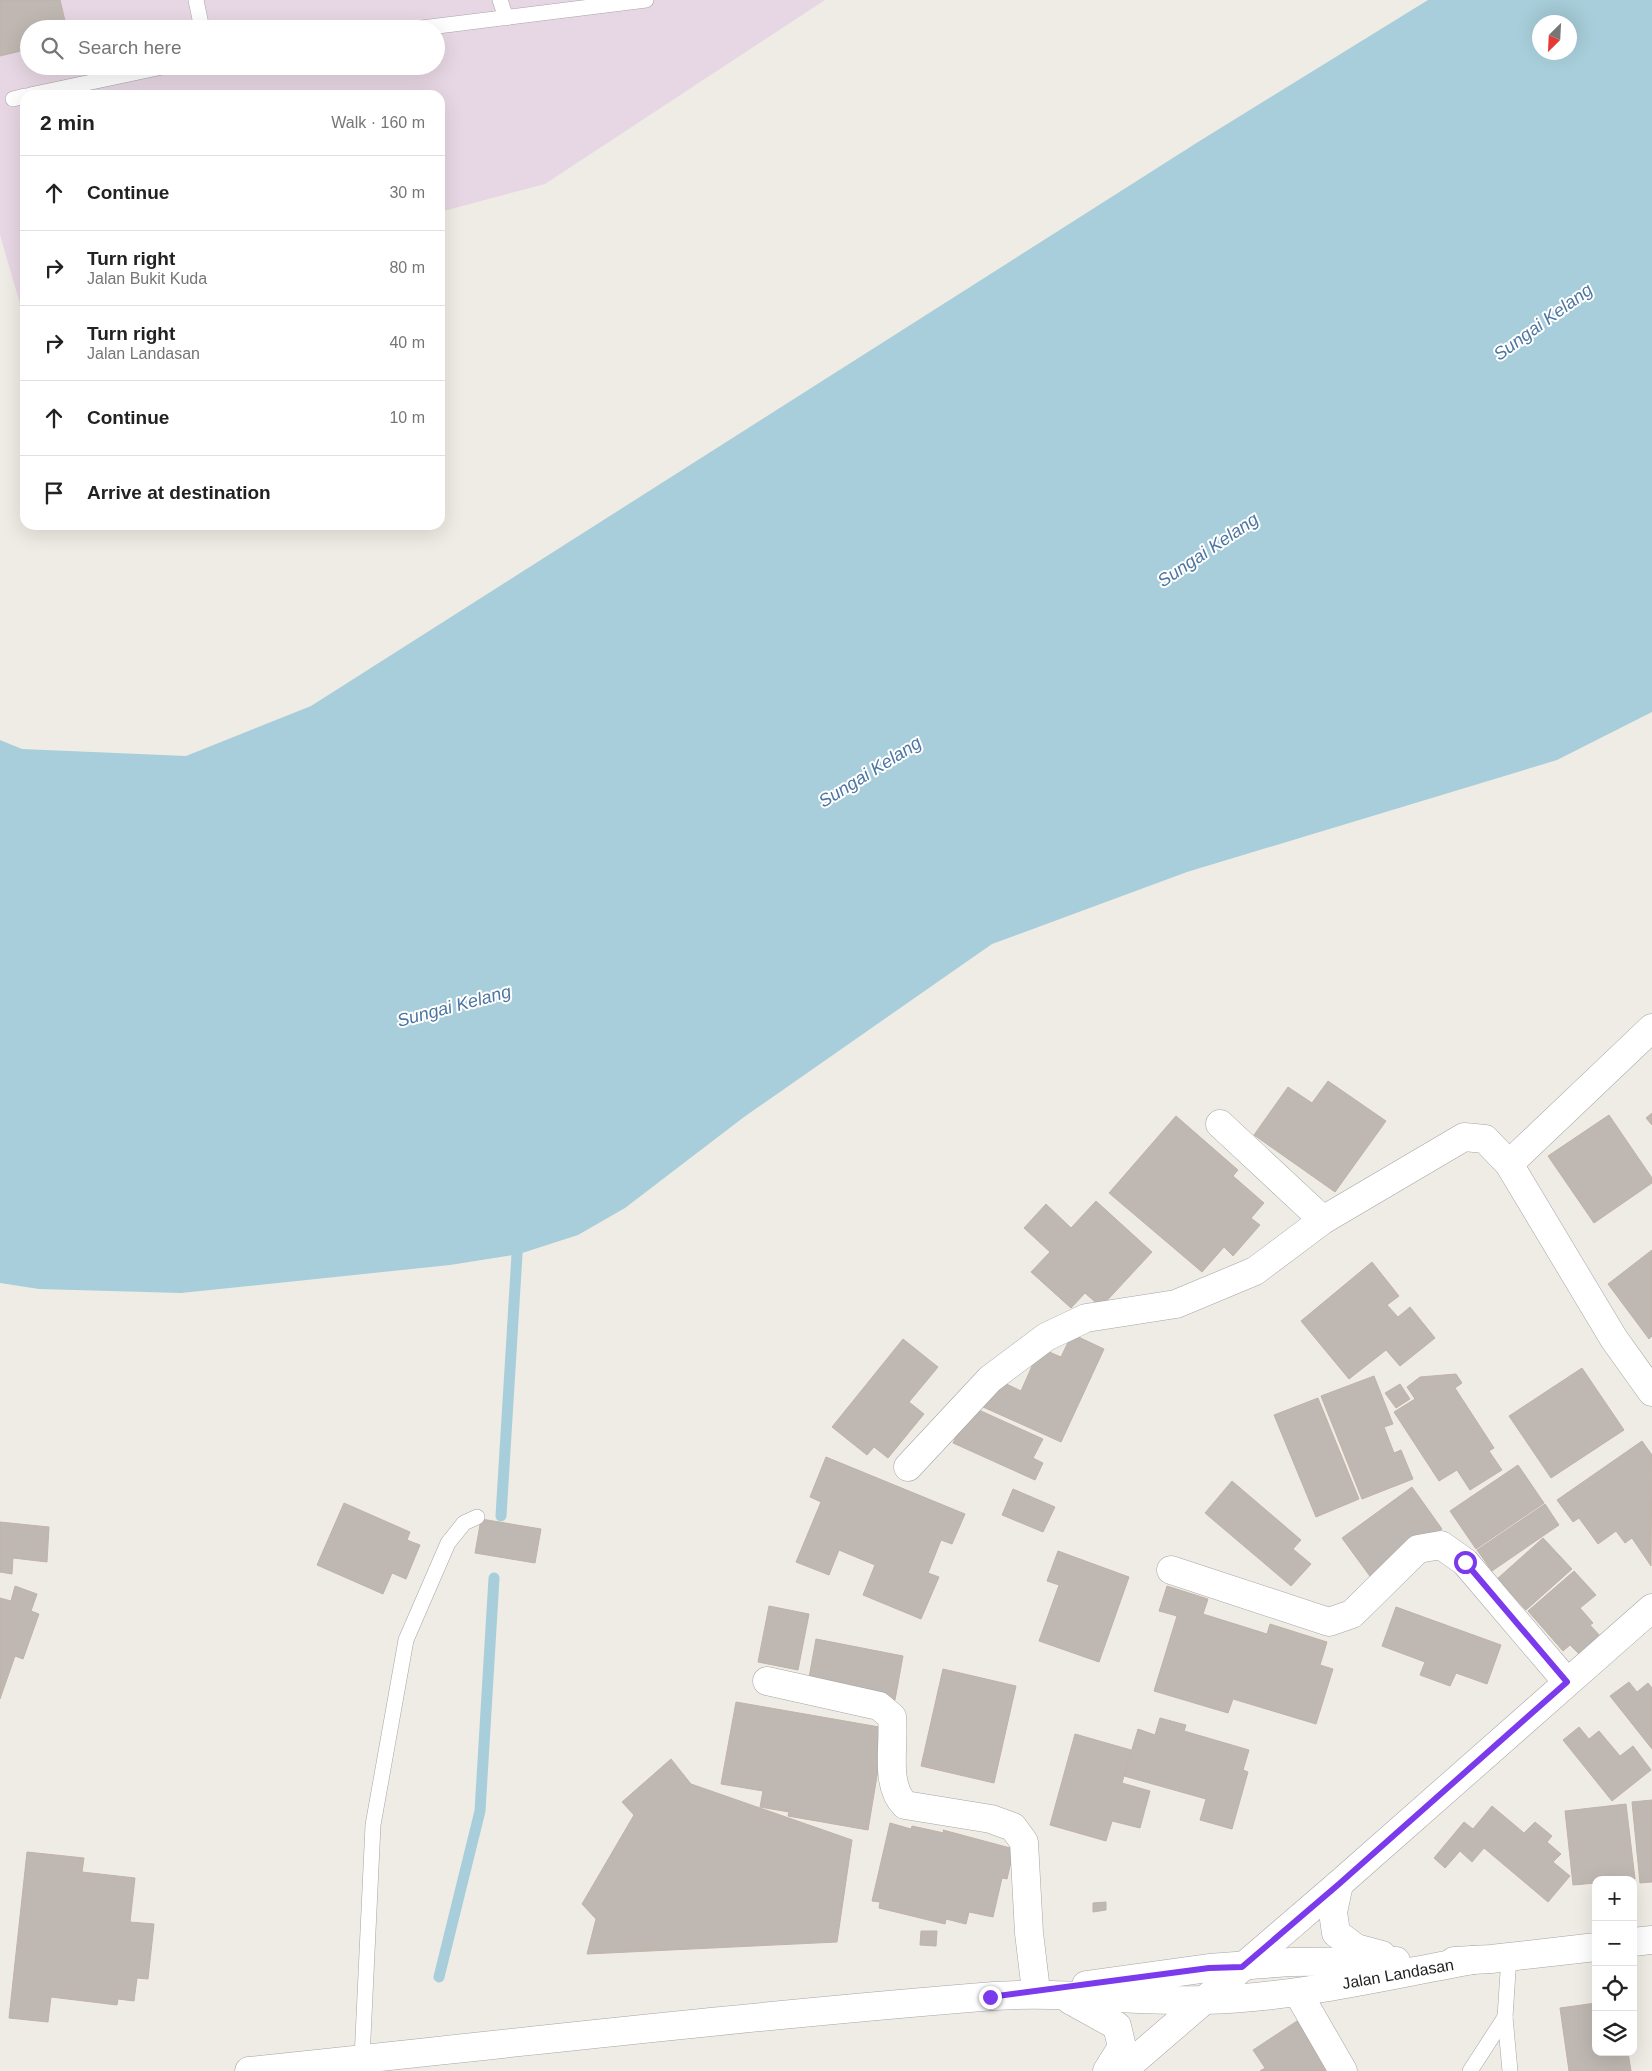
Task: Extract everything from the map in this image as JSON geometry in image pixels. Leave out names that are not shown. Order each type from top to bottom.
[{"type":"street","points":[[1509,1164],[1652,1028]]},
{"type":"street","points":[[1220,1124],[1323,1220]]},
{"type":"street","points":[[908,1467],[990,1380],[1046,1337],[1086,1318],[1176,1304],[1255,1271],[1323,1220],[1464,1137],[1485,1139],[1509,1164],[1614,1339],[1652,1392]]},
{"type":"street","points":[[1171,1570],[1329,1622],[1352,1614],[1418,1549],[1441,1545],[1465,1562],[1567,1682]]},
{"type":"street","points":[[1122,2071],[1339,1884],[1652,1608]]},
{"type":"street","points":[[767,1681],[879,1706],[892,1717],[894,1734],[893,1781],[897,1797],[905,1805],[990,1819],[1014,1827],[1024,1842],[1029,1933],[1040,1994]]},
{"type":"street","points":[[1339,1884],[1333,1912],[1336,1933],[1356,1948],[1409,1961]]},
{"type":"street","points":[[1637,1942],[1652,1940]]},
{"type":"street","points":[[1473,1960],[1592,1947]]},
{"type":"street","name":"Jalan Landasan","points":[[1040,1994],[1209,1968],[1301,1962],[1473,1960]]},
{"type":"street","name":"Jalan Landasan","points":[[1040,1994],[1206,2000],[1298,1993],[1473,1960]]},
{"type":"street","points":[[1298,1993],[1343,2071]]},
{"type":"street","points":[[249,2071],[1040,1994],[1099,2014],[1117,2026],[1122,2047],[1107,2071]]},
{"type":"lane","points":[[196,0],[200,20]]},
{"type":"lane","points":[[500,0],[506,18]]},
{"type":"lane","points":[[445,25],[646,0]]},
{"type":"lane","points":[[54,90],[124,75]]},
{"type":"lane","points":[[362,2059],[373,1825],[406,1640],[448,1543],[464,1523],[477,1517]]},
{"type":"lane","points":[[1509,1957],[1505,2017],[1510,2071]]},
{"type":"lane","points":[[1470,2071],[1505,2017]]},
{"type":"shaded area","points":[[0,0],[825,0],[545,184],[445,211],[445,90],[20,90],[20,304],[0,235]]},
{"type":"water","name":"Sungai Kelang","points":[[1428,0],[1652,0],[1652,712],[1557,760],[1187,872],[992,944],[744,1117],[625,1208],[578,1235],[519,1254],[450,1265],[181,1293],[39,1289],[0,1283],[0,740],[22,749],[186,756],[311,706],[1198,142]]},
{"type":"building","points":[[0,0],[60,0],[65,20],[20,20],[20,51],[0,56]]},
{"type":"building","points":[[1328,1081],[1386,1121],[1335,1192],[1254,1135],[1288,1087],[1312,1103]]},
{"type":"building","points":[[1652,1113],[1652,1125],[1646,1118]]},
{"type":"building","points":[[1609,1115],[1652,1178],[1652,1183],[1594,1223],[1548,1156]]},
{"type":"building","points":[[1176,1116],[1238,1170],[1233,1176],[1264,1203],[1251,1218],[1260,1225],[1233,1256],[1224,1247],[1202,1272],[1109,1193]]},
{"type":"building","points":[[1096,1201],[1152,1252],[1101,1307],[1085,1293],[1071,1308],[1031,1272],[1050,1252],[1024,1228],[1046,1204],[1071,1228]]},
{"type":"building","points":[[1652,1250],[1652,1336],[1649,1339],[1608,1284]]},
{"type":"building","points":[[1372,1262],[1399,1296],[1387,1305],[1398,1317],[1410,1307],[1435,1338],[1400,1366],[1386,1350],[1349,1379],[1301,1321]]},
{"type":"building","points":[[1072,1334],[1104,1349],[1061,1442],[983,1407],[996,1379],[1021,1391],[1040,1348],[1061,1357]]},
{"type":"building","points":[[903,1339],[938,1367],[909,1402],[924,1414],[888,1458],[874,1447],[867,1455],[832,1427]]},
{"type":"building","points":[[1582,1368],[1624,1430],[1551,1478],[1509,1416]]},
{"type":"building","points":[[1456,1374],[1462,1383],[1455,1388],[1494,1448],[1489,1451],[1502,1470],[1470,1490],[1457,1470],[1439,1481],[1394,1412],[1415,1399],[1407,1387],[1420,1377]]},
{"type":"building","points":[[1374,1376],[1393,1424],[1384,1427],[1394,1453],[1401,1450],[1413,1479],[1362,1499],[1321,1396]]},
{"type":"building","points":[[1400,1384],[1410,1399],[1396,1408],[1385,1393]]},
{"type":"building","points":[[1318,1398],[1359,1499],[1316,1517],[1274,1415]]},
{"type":"building","points":[[970,1406],[1043,1439],[1033,1458],[1043,1463],[1035,1480],[953,1443]]},
{"type":"building","points":[[1642,1441],[1652,1455],[1651,1566],[1632,1538],[1625,1543],[1616,1531],[1598,1544],[1579,1518],[1573,1522],[1557,1500]]},
{"type":"building","points":[[826,1457],[965,1514],[952,1544],[941,1540],[928,1573],[939,1577],[921,1619],[863,1595],[875,1565],[839,1550],[829,1575],[796,1562],[821,1502],[810,1497]]},
{"type":"building","points":[[1518,1465],[1544,1503],[1476,1549],[1450,1511]]},
{"type":"building","points":[[1232,1481],[1301,1540],[1293,1549],[1311,1564],[1291,1586],[1205,1513]]},
{"type":"building","points":[[1412,1487],[1442,1529],[1372,1579],[1342,1538]]},
{"type":"building","points":[[1013,1489],[1055,1507],[1043,1532],[1002,1515]]},
{"type":"building","points":[[344,1503],[410,1532],[407,1540],[420,1545],[406,1579],[392,1573],[383,1594],[317,1565]]},
{"type":"building","points":[[1545,1504],[1559,1525],[1492,1571],[1477,1550]]},
{"type":"building","points":[[481,1519],[541,1529],[535,1563],[475,1553]]},
{"type":"building","points":[[0,1522],[49,1527],[47,1562],[13,1558],[12,1574],[0,1572]]},
{"type":"building","points":[[1543,1538],[1572,1569],[1526,1610],[1497,1579]]},
{"type":"building","points":[[1058,1551],[1129,1577],[1099,1662],[1039,1641],[1059,1585],[1047,1581]]},
{"type":"building","points":[[1574,1571],[1596,1595],[1580,1608],[1593,1623],[1590,1625],[1602,1638],[1581,1656],[1570,1645],[1563,1651],[1528,1611]]},
{"type":"building","points":[[15,1586],[37,1594],[31,1611],[39,1614],[23,1659],[15,1656],[0,1699],[0,1598],[11,1601]]},
{"type":"building","points":[[1167,1586],[1208,1599],[1203,1614],[1267,1634],[1270,1624],[1327,1642],[1320,1665],[1333,1669],[1316,1724],[1233,1699],[1228,1713],[1154,1691],[1177,1616],[1159,1611]]},
{"type":"building","points":[[769,1606],[809,1614],[798,1670],[758,1662]]},
{"type":"building","points":[[1396,1607],[1501,1645],[1487,1684],[1456,1673],[1450,1686],[1420,1675],[1425,1662],[1382,1646]]},
{"type":"building","points":[[816,1639],[903,1656],[895,1700],[808,1683]]},
{"type":"building","points":[[943,1669],[1016,1686],[994,1783],[921,1766]]},
{"type":"building","points":[[1629,1682],[1637,1692],[1648,1683],[1652,1688],[1652,1749],[1610,1696]]},
{"type":"building","points":[[736,1702],[885,1728],[868,1830],[788,1816],[789,1812],[760,1807],[763,1791],[721,1784]]},
{"type":"building","points":[[1160,1718],[1186,1725],[1184,1731],[1249,1750],[1243,1770],[1248,1772],[1232,1829],[1200,1820],[1206,1799],[1124,1776],[1138,1729],[1155,1735]]},
{"type":"building","points":[[1579,1727],[1589,1739],[1599,1731],[1620,1756],[1633,1746],[1651,1770],[1612,1801],[1563,1740]]},
{"type":"building","points":[[1075,1734],[1131,1750],[1122,1783],[1150,1791],[1140,1828],[1112,1821],[1106,1841],[1050,1825]]},
{"type":"building","points":[[671,1759],[691,1784],[852,1840],[837,1942],[587,1954],[596,1919],[582,1904],[634,1815],[622,1802]]},
{"type":"building","points":[[1652,1800],[1652,1882],[1640,1883],[1632,1802]]},
{"type":"building","points":[[1626,1804],[1635,1876],[1592,1876],[1592,1883],[1573,1885],[1565,1811]]},
{"type":"building","points":[[1492,1806],[1524,1833],[1535,1822],[1552,1836],[1547,1842],[1561,1854],[1553,1862],[1570,1876],[1548,1902],[1484,1848],[1472,1862],[1460,1851],[1445,1868],[1434,1858],[1464,1822],[1473,1829]]},
{"type":"building","points":[[890,1823],[911,1829],[912,1826],[944,1833],[943,1830],[1014,1849],[1007,1879],[1002,1878],[993,1917],[969,1912],[966,1924],[946,1919],[945,1924],[879,1908],[880,1902],[872,1901]]},
{"type":"building","points":[[27,1852],[84,1858],[82,1872],[135,1878],[130,1922],[154,1924],[148,1979],[137,1978],[134,2001],[118,1999],[117,2005],[51,1997],[48,2022],[9,2018]]},
{"type":"building","points":[[1106,1902],[1106,1910],[1093,1912],[1093,1903]]},
{"type":"building","points":[[921,1931],[937,1931],[936,1946],[920,1945]]},
{"type":"building","points":[[1592,2004],[1592,2056],[1629,2056],[1631,2071],[1569,2071],[1560,2008]]},
{"type":"building","points":[[1297,2021],[1331,2071],[1260,2071],[1265,2068],[1253,2050]]},
{"type":"waterway","points":[[501,1516],[518,1238]]},
{"type":"waterway","points":[[439,1977],[480,1811],[494,1578]]},
{"type":"route","points":[[990,1997],[1209,1968],[1242,1967],[1339,1884],[1567,1682],[1465,1562]]}]
